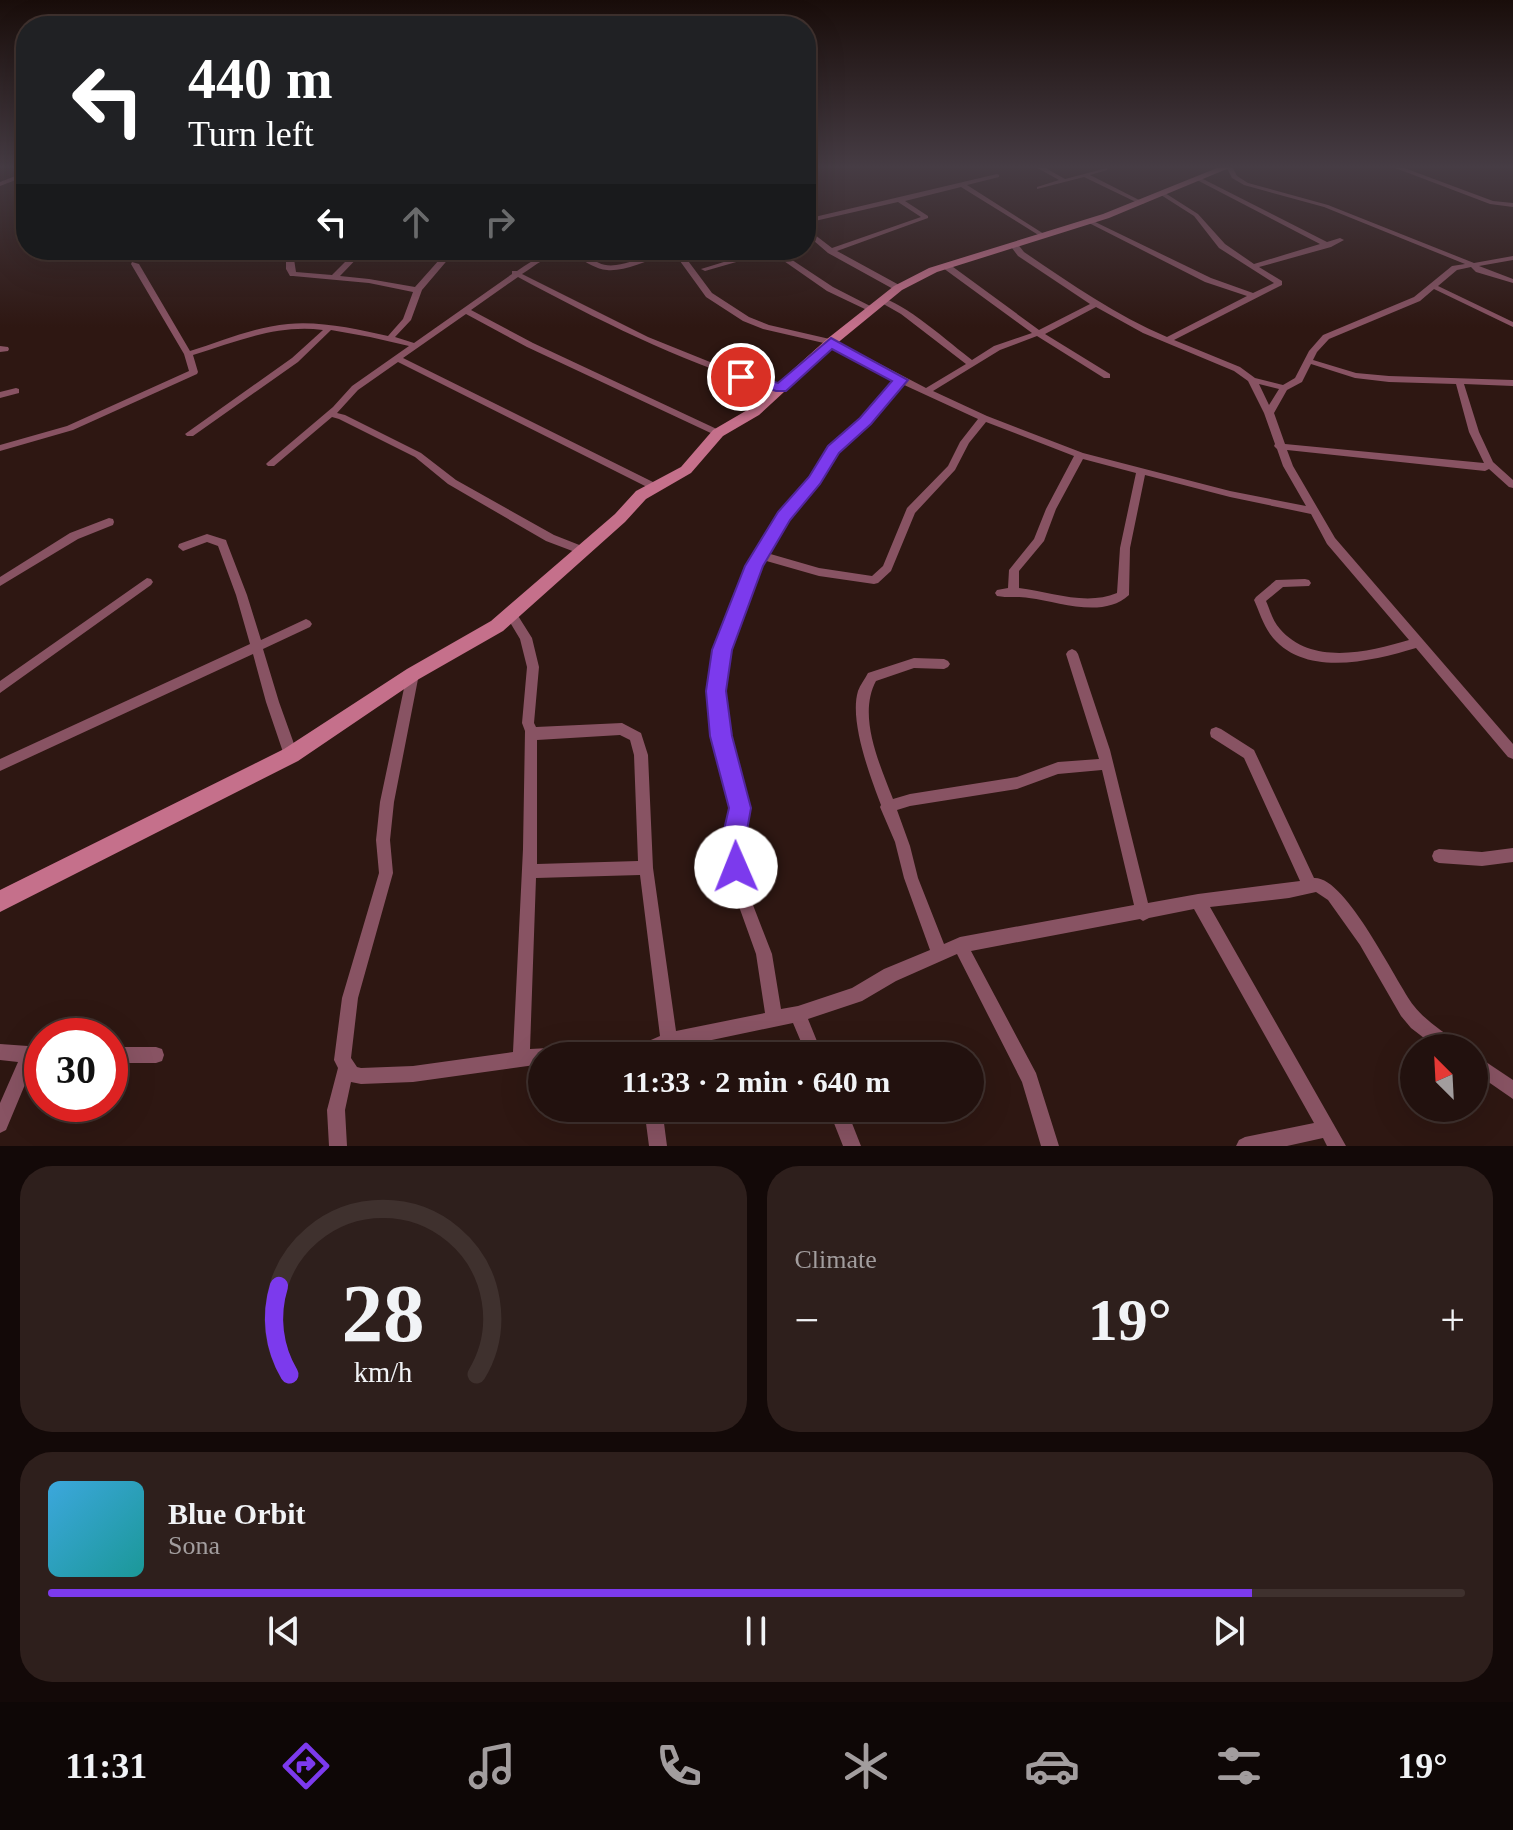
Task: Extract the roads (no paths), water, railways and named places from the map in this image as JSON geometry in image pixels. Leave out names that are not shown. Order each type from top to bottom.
[{"type":"street","points":[[831,251],[923,219]]},
{"type":"street","points":[[1017,219],[1042,235]]},
{"type":"street","points":[[0,901],[126,835],[244,781],[291,755],[413,674],[497,626],[641,495],[686,470],[718,433],[754,412],[831,342],[898,288],[946,266],[1093,219]]},
{"type":"street","points":[[1167,340],[1250,295],[1279,283],[1222,246],[1200,219]]},
{"type":"street","points":[[1278,219],[1328,245]]},
{"type":"street","points":[[1365,219],[1479,270],[1513,281]]},
{"type":"street","points":[[1089,221],[1208,280],[1250,295]]},
{"type":"street","points":[[816,238],[831,251],[898,288]]},
{"type":"street","points":[[1255,266],[1340,240]]},
{"type":"street","points":[[1013,244],[1021,254],[1096,304],[1167,340],[1237,369],[1252,380],[1284,388]]},
{"type":"street","points":[[1269,413],[1284,388],[1299,380],[1313,351],[1326,337],[1412,302],[1455,268],[1513,258]]},
{"type":"street","points":[[290,260],[293,274],[417,290]]},
{"type":"street","points":[[334,278],[351,260]]},
{"type":"street","points":[[391,337],[407,320],[417,290],[443,260]]},
{"type":"street","points":[[271,464],[331,414],[355,388],[515,273],[538,260]]},
{"type":"street","points":[[588,260],[613,269],[639,260]]},
{"type":"street","points":[[683,260],[704,290],[717,302],[766,327],[831,342],[901,380],[984,418],[1080,455],[1312,511]]},
{"type":"street","points":[[705,269],[736,260]]},
{"type":"street","points":[[786,260],[830,289],[913,318],[970,363]]},
{"type":"street","points":[[0,448],[70,428],[194,372],[188,354],[135,264]]},
{"type":"street","points":[[946,266],[1038,333],[1107,376]]},
{"type":"street","points":[[515,273],[712,365],[781,388]]},
{"type":"street","points":[[1433,286],[1513,325]]},
{"type":"street","points":[[926,392],[997,348],[1038,333],[1096,304]]},
{"type":"street","points":[[465,310],[530,345],[718,433]]},
{"type":"street","points":[[188,354],[253,333],[292,325],[391,337],[413,345]]},
{"type":"street","points":[[190,434],[295,360],[327,330]]},
{"type":"street","points":[[398,359],[655,487]]},
{"type":"street","points":[[1309,361],[1376,378],[1512,385]]},
{"type":"street","points":[[774,1018],[764,954],[739,887],[732,847],[740,808],[721,736],[716,691],[722,650],[760,555],[784,516],[834,450],[866,421],[901,380]]},
{"type":"street","points":[[1252,380],[1269,413],[1279,446],[1312,511],[1352,567],[1513,753]]},
{"type":"street","points":[[1460,384],[1474,432],[1489,464],[1513,485]]},
{"type":"street","points":[[0,395],[16,391]]},
{"type":"street","points":[[331,414],[418,455],[460,487],[550,538],[583,551]]},
{"type":"street","points":[[760,555],[819,572],[874,580],[887,568],[911,511],[952,468],[965,442],[984,418]]},
{"type":"street","points":[[1279,446],[1474,468],[1485,468],[1489,464]]},
{"type":"street","points":[[1080,455],[1051,509],[1039,541],[1014,570],[1007,592],[1085,604],[1123,595],[1125,548],[1141,471]]},
{"type":"street","points":[[0,582],[74,536],[109,522]]},
{"type":"street","points":[[183,547],[207,538],[222,543],[247,607],[255,648],[291,755]]},
{"type":"street","points":[[0,576],[0,582]]},
{"type":"street","points":[[0,688],[147,582]]},
{"type":"street","points":[[1305,583],[1280,583],[1260,600],[1278,635],[1301,650],[1327,657],[1374,656],[1417,643]]},
{"type":"street","points":[[511,614],[526,638],[533,667],[528,723],[531,731],[529,871],[521,1059]]},
{"type":"street","points":[[0,765],[157,690],[306,624]]},
{"type":"street","points":[[1072,654],[1124,818],[1143,913]]},
{"type":"street","points":[[939,953],[887,807],[870,754],[864,721],[867,682],[896,666],[944,664]]},
{"type":"street","points":[[338,1146],[336,1110],[346,1068],[342,1050],[350,998],[386,873],[383,840],[387,802],[413,674]]},
{"type":"street","points":[[531,731],[537,734],[622,729],[633,734],[641,755],[646,868],[669,1041],[798,1014],[856,995],[890,975],[960,945],[1198,901],[1322,885],[1329,890],[1365,940],[1407,1010],[1433,1034]]},
{"type":"street","points":[[1216,733],[1249,754],[1310,886]]},
{"type":"street","points":[[887,807],[910,800],[1017,783],[1058,768],[1106,764]]},
{"type":"street","points":[[1439,856],[1482,859],[1513,855]]},
{"type":"street","points":[[529,871],[646,868]]},
{"type":"street","points":[[1198,901],[1337,1146]]},
{"type":"street","points":[[960,945],[1030,1079],[1050,1146]]},
{"type":"street","points":[[798,1014],[809,1042]]},
{"type":"street","points":[[0,1052],[24,1054]]},
{"type":"street","points":[[128,1055],[156,1055]]},
{"type":"street","points":[[346,1068],[352,1074],[361,1076],[400,1074],[528,1058]]},
{"type":"street","points":[[1488,1072],[1513,1090]]},
{"type":"street","points":[[0,1124],[24,1077]]},
{"type":"street","points":[[655,1122],[658,1146]]},
{"type":"street","points":[[843,1122],[852,1146]]},
{"type":"street","points":[[1245,1146],[1326,1129]]}]
